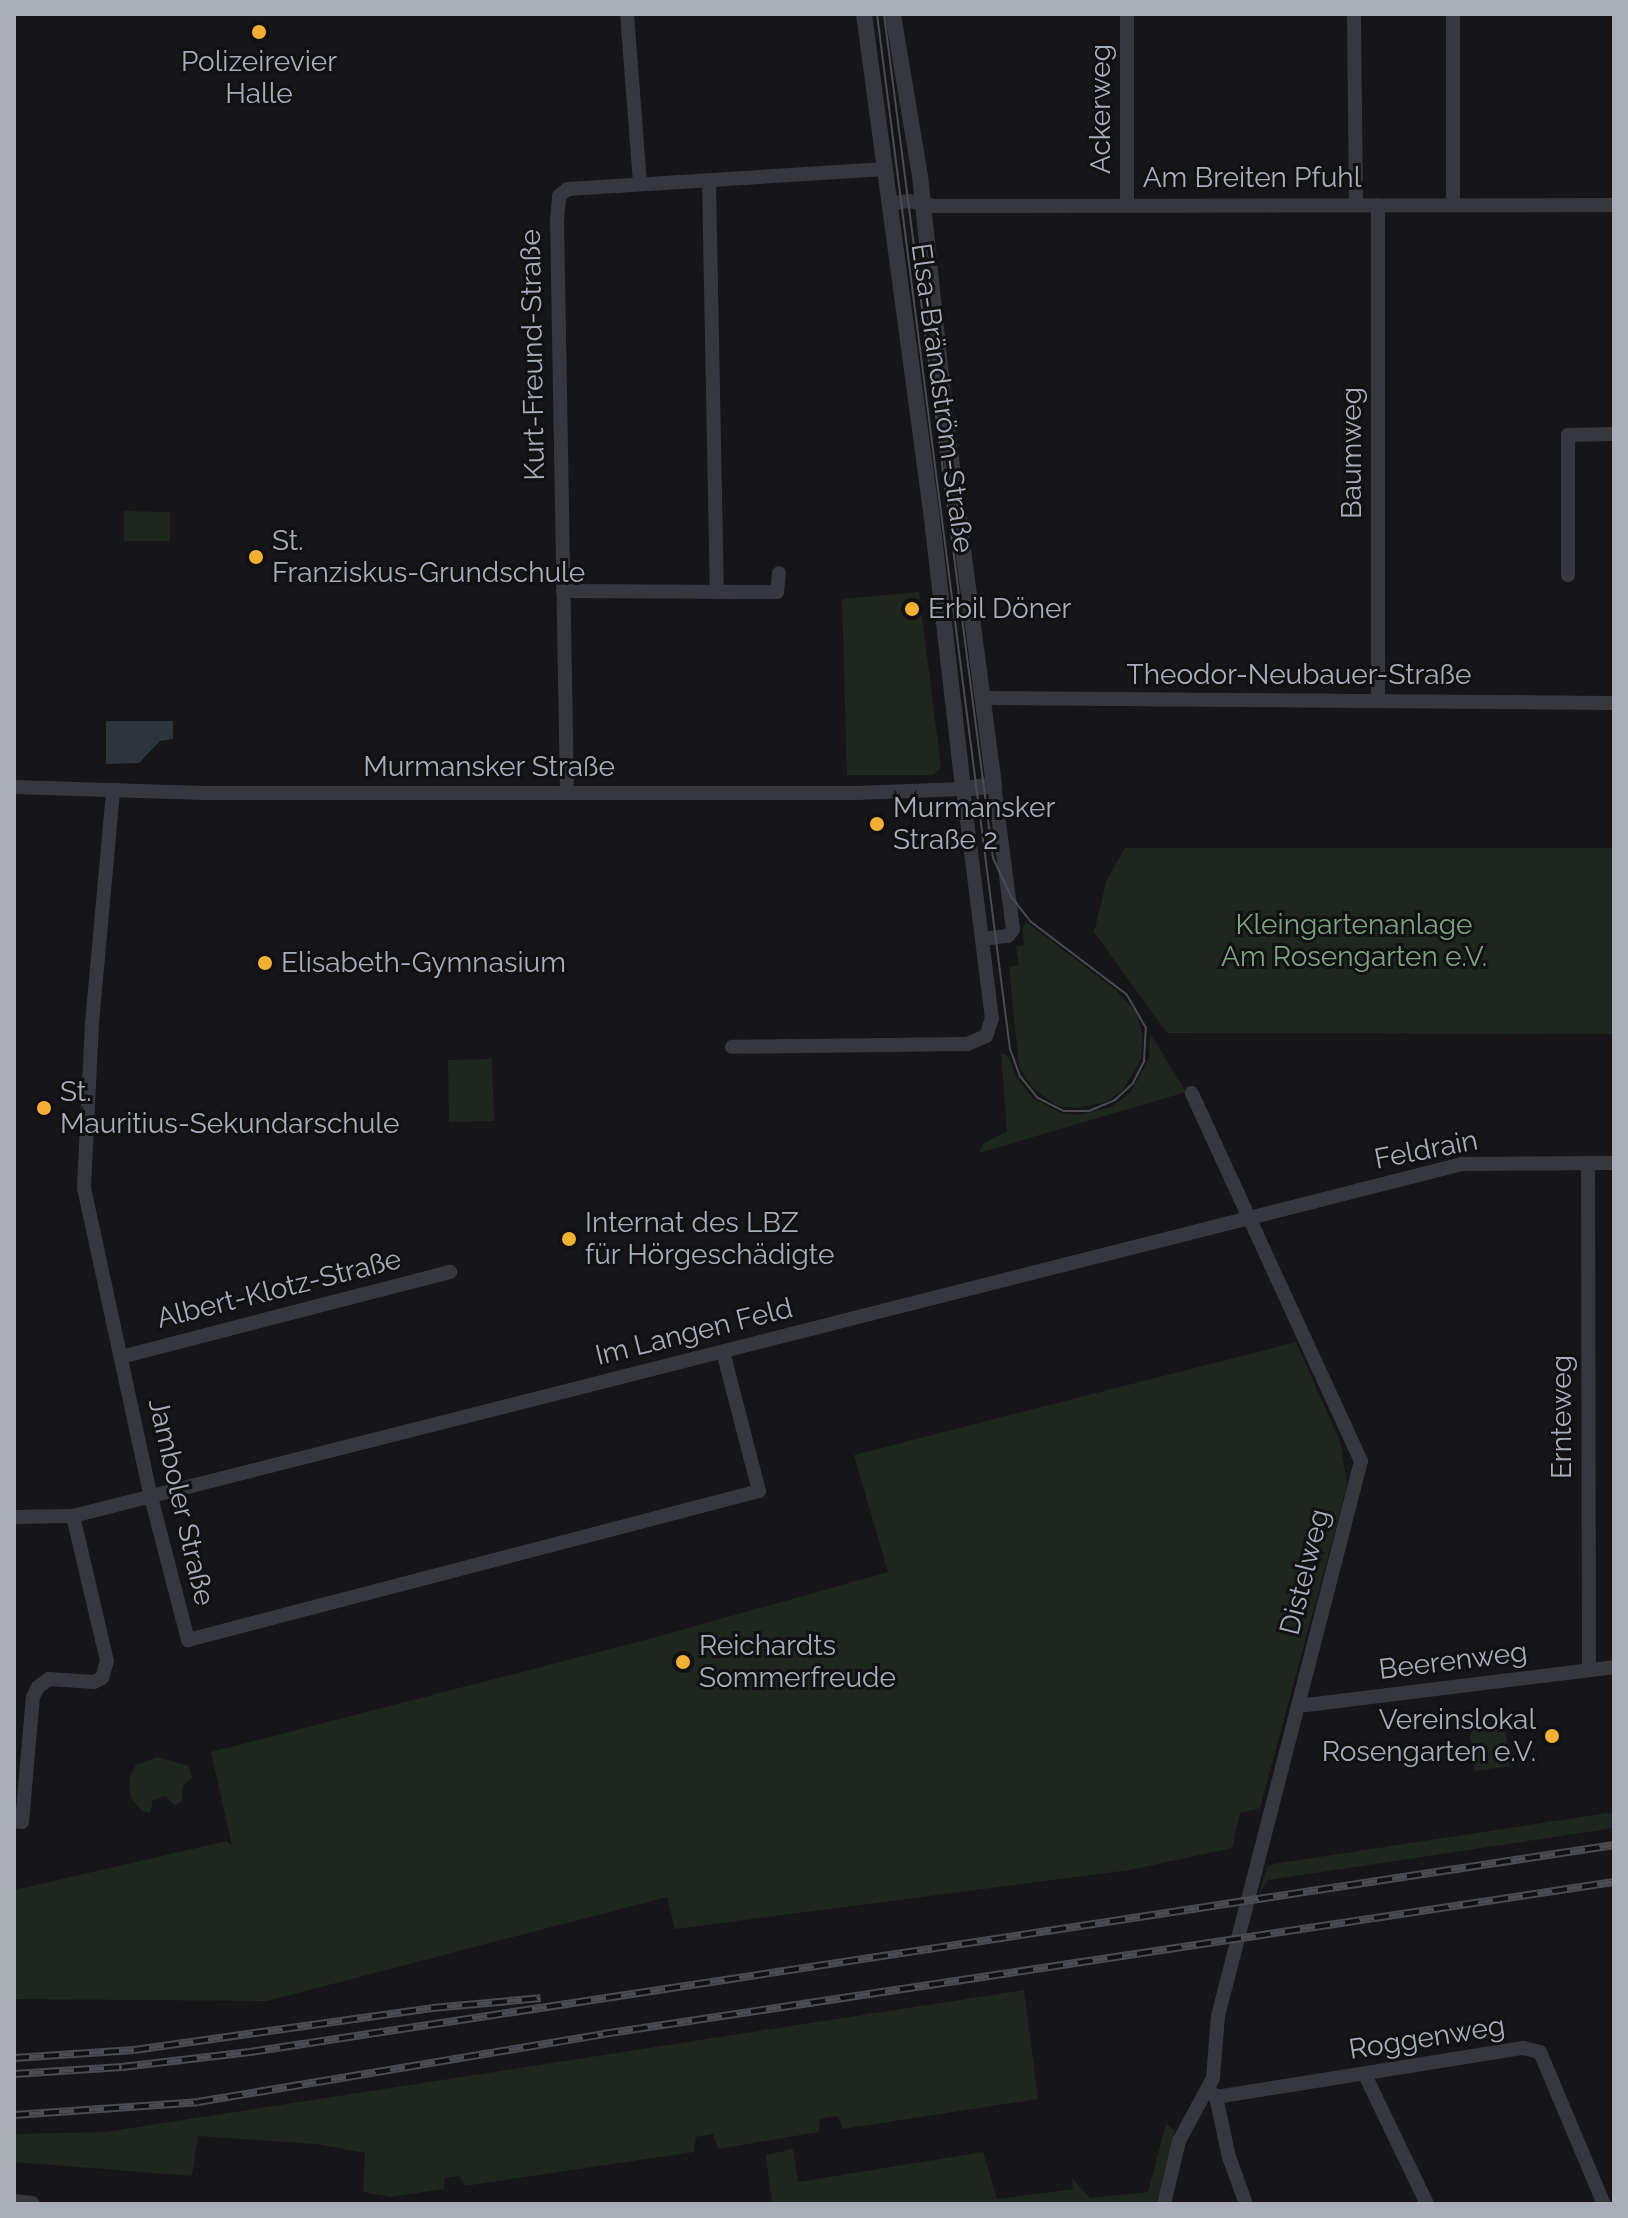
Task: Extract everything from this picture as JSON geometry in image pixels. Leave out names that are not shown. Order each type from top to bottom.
[{"type":"street","points":[[627,14],[640,184]]},
{"type":"street","name":"Elsa-Brändström-Straße","points":[[732,1047],[967,1044],[980,1040],[990,1030],[992,1018],[864,14]]},
{"type":"street","name":"Elsa-Brändström-Straße","points":[[893,14],[922,203],[1013,929],[1008,936],[982,939]]},
{"type":"street","name":"Ackerweg","points":[[1127,14],[1127,203]]},
{"type":"street","points":[[1354,14],[1356,205]]},
{"type":"street","points":[[1453,14],[1453,205]]},
{"type":"street","name":"Kurt-Freund-Straße","points":[[567,793],[559,196],[568,189],[885,169]]},
{"type":"street","points":[[709,182],[717,592]]},
{"type":"street","name":"Am Breiten Pfuhl","points":[[889,204],[1614,205]]},
{"type":"street","name":"Baumweg","points":[[1378,205],[1378,701]]},
{"type":"street","points":[[1568,575],[1568,435],[1614,434]]},
{"type":"street","points":[[563,591],[777,592],[779,573]]},
{"type":"street","points":[[953,701],[983,698]]},
{"type":"street","name":"Theodor-Neubauer-Straße","points":[[983,698],[1614,703]]},
{"type":"street","points":[[963,789],[994,785]]},
{"type":"street","name":"Murmansker Straße","points":[[14,787],[113,792],[567,793],[857,793],[963,789]]},
{"type":"street","name":"Jamboler Straße","points":[[113,792],[92,1023],[84,1188],[151,1497],[188,1640],[759,1491],[723,1352]]},
{"type":"street","name":"Distelweg","points":[[1192,1093],[1361,1461],[1218,2016],[1212,2093]]},
{"type":"street","name":"Ernteweg","points":[[1588,1163],[1589,1670]]},
{"type":"street","name":"Feldrain","points":[[1250,1216],[1462,1164],[1614,1163]]},
{"type":"street","name":"Im Langen Feld","points":[[14,1517],[73,1516],[1250,1216]]},
{"type":"street","name":"Albert-Klotz-Straße","points":[[121,1357],[450,1272]]},
{"type":"street","points":[[14,1821],[22,1822],[19,1779],[33,1697],[38,1687],[49,1679],[94,1682],[102,1678],[107,1661],[73,1516]]},
{"type":"street","name":"Beerenweg","points":[[1298,1706],[1614,1667]]},
{"type":"street","name":"Roggenweg","points":[[1212,2093],[1365,2075],[1523,2048],[1540,2052],[1604,2204]]},
{"type":"street","points":[[1365,2075],[1427,2204]]},
{"type":"street","points":[[1164,2204],[1179,2141],[1212,2093]]},
{"type":"street","points":[[1212,2093],[1229,2157],[1246,2204]]},
{"type":"street","points":[[14,2202],[32,2204]]},
{"type":"green space","points":[[124,511],[170,512],[170,541],[124,541]]},
{"type":"green space","points":[[919,592],[941,768],[933,775],[847,775],[842,599]]},
{"type":"green space","name":"Kleingartenanlage Am Rosengarten e.V.","points":[[1125,848],[1614,848],[1614,1034],[1167,1033],[1094,932],[1107,879]]},
{"type":"green space","points":[[1026,922],[1116,990],[1137,1014],[1143,1036],[1141,1059],[1123,1090],[1106,1102],[1077,1108],[1057,1106],[1032,1087],[1019,1067],[1009,967],[1019,965],[1016,947],[1024,945],[1022,929]]},
{"type":"green space","points":[[1150,1033],[1186,1092],[979,1153],[983,1144],[1007,1131],[1001,1053],[1008,1056],[1017,1078],[1033,1098],[1060,1113],[1080,1115],[1111,1107],[1130,1093],[1149,1059]]},
{"type":"green space","points":[[492,1059],[494,1121],[449,1122],[448,1060]]},
{"type":"green space","points":[[1296,1342],[1341,1444],[1347,1486],[1260,1808],[1240,1813],[1232,1848],[1130,1870],[675,1929],[667,1897],[267,2001],[14,1999],[14,1890],[227,1841],[232,1846],[211,1752],[653,1638],[888,1572],[854,1455]]},
{"type":"green space","points":[[1504,1721],[1510,1766],[1475,1771],[1469,1726]]},
{"type":"green space","points":[[157,1757],[189,1766],[192,1778],[183,1786],[182,1801],[174,1805],[166,1796],[153,1800],[150,1813],[142,1811],[131,1798],[129,1778],[136,1765]]},
{"type":"green space","points":[[1614,1812],[1614,1828],[1268,1880],[1259,1894],[1267,1867],[1273,1864]]},
{"type":"green space","points":[[1024,1990],[1038,2099],[843,2129],[838,2116],[820,2119],[819,2132],[718,2149],[713,2134],[696,2137],[694,2152],[465,2186],[460,2176],[445,2178],[444,2189],[391,2197],[363,2192],[365,2153],[317,2144],[198,2136],[192,2176],[14,2162],[14,2134],[105,2132]]},
{"type":"green space","points":[[1166,2124],[1175,2131],[1156,2204],[772,2204],[766,2155],[793,2149],[798,2182],[983,2152],[997,2199],[1073,2189],[1072,2178],[1090,2198],[1148,2192]]},
{"type":"shaded area","points":[[106,721],[173,721],[173,739],[160,741],[139,763],[106,764]]},
{"type":"tram line","points":[[877,14],[1010,1049],[1020,1076],[1038,1098],[1064,1111],[1089,1111],[1115,1100],[1133,1083],[1144,1061],[1146,1028],[1126,994],[1031,922],[1011,896],[993,858],[884,14]]},
{"type":"railway","points":[[14,2074],[122,2067],[250,2052],[1614,1845]]},
{"type":"railway","points":[[14,2115],[198,2102],[603,2034],[1614,1882]]},
{"type":"railway","points":[[14,2058],[134,2050],[432,2008],[541,1998]]},
{"type":"place","name":"Polizeirevier Halle","points":[[259,32]]},
{"type":"place","name":"St. Franziskus-Grundschule","points":[[256,557]]},
{"type":"place","name":"Erbil Döner","points":[[912,609]]},
{"type":"place","name":"Murmansker Straße 2","points":[[877,824]]},
{"type":"place","name":"Elisabeth-Gymnasium","points":[[265,963]]},
{"type":"place","name":"St. Mauritius-Sekundarschule","points":[[44,1108]]},
{"type":"place","name":"Internat des LBZ für Hörgeschädigte","points":[[569,1239]]},
{"type":"place","name":"Reichardts Sommerfreude","points":[[683,1662]]},
{"type":"place","name":"Vereinslokal Rosengarten e.V.","points":[[1552,1736]]}]
